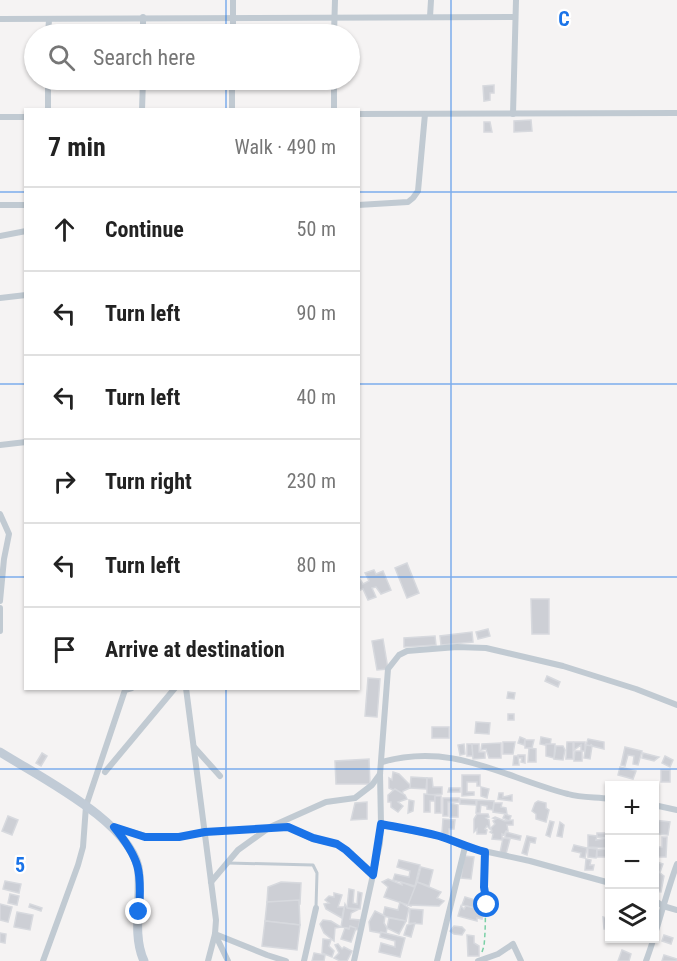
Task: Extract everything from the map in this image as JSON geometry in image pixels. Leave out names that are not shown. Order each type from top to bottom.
[{"type":"street","points":[[233,0],[233,24]]},
{"type":"street","points":[[335,0],[335,24]]},
{"type":"street","points":[[430,17],[431,0]]},
{"type":"street","points":[[513,114],[516,0]]},
{"type":"street","points":[[143,17],[143,24]]},
{"type":"street","points":[[0,19],[515,17]]},
{"type":"street","points":[[49,20],[49,24]]},
{"type":"street","points":[[48,90],[48,108]]},
{"type":"street","points":[[142,108],[143,90]]},
{"type":"street","points":[[232,90],[232,108]]},
{"type":"street","points":[[334,90],[334,108]]},
{"type":"street","points":[[360,114],[677,112]]},
{"type":"street","points":[[360,205],[408,202],[413,198],[418,191],[425,114]]},
{"type":"street","points":[[0,117],[24,117]]},
{"type":"street","points":[[0,205],[24,205]]},
{"type":"street","points":[[0,236],[24,231]]},
{"type":"street","points":[[0,298],[24,295]]},
{"type":"street","points":[[0,445],[24,442]]},
{"type":"street","points":[[0,514],[9,534],[0,601]]},
{"type":"street","points":[[0,608],[0,632]]},
{"type":"street","points":[[354,961],[373,875],[381,824],[380,774],[388,669],[399,656],[407,651],[476,648],[514,654],[563,666],[636,689],[677,705]]},
{"type":"street","points":[[43,961],[78,865],[83,847],[86,806],[125,690]]},
{"type":"street","points":[[105,772],[173,690]]},
{"type":"street","points":[[186,690],[216,920],[208,961]]},
{"type":"street","points":[[193,747],[220,776]]},
{"type":"street","points":[[0,752],[86,806],[114,827],[136,857],[139,870],[138,939],[144,961]]},
{"type":"street","points":[[382,762],[402,756],[452,757],[474,761],[570,795],[605,799]]},
{"type":"street","points":[[211,882],[238,850],[270,827],[326,802],[355,798],[372,785],[380,774]]},
{"type":"street","points":[[659,806],[677,810]]},
{"type":"street","points":[[381,824],[442,837],[465,847],[541,863],[605,881]]},
{"type":"street","points":[[114,827],[145,837],[179,837],[205,832],[288,827],[313,838],[337,844],[373,875]]},
{"type":"street","points":[[437,961],[465,847]]},
{"type":"street","points":[[646,961],[659,927],[663,906],[677,864]]},
{"type":"street","points":[[659,903],[677,910]]},
{"type":"street","points":[[304,961],[316,908]]},
{"type":"street","points":[[215,934],[228,961]]},
{"type":"street","points":[[215,934],[267,956],[286,961]]},
{"type":"street","points":[[479,958],[498,954],[513,944],[521,961]]},
{"type":"lane","points":[[226,863],[312,865],[317,873],[316,908]]},
{"type":"path","points":[[479,958],[484,946],[486,915],[485,852]]},
{"type":"building","points":[[494,85],[494,93],[490,93],[490,100],[484,101],[483,86]]},
{"type":"building","points":[[531,120],[532,131],[514,132],[514,121]]},
{"type":"building","points":[[484,122],[490,122],[492,132],[484,132]]},
{"type":"building","points":[[407,563],[419,593],[407,598],[395,568]]},
{"type":"building","points":[[374,570],[376,574],[383,571],[391,590],[381,594],[376,587],[372,588],[376,597],[368,600],[363,589],[360,590],[360,579],[363,584],[369,581],[365,573]]},
{"type":"building","points":[[531,599],[549,599],[549,634],[532,634]]},
{"type":"building","points":[[488,629],[490,636],[478,639],[476,632]]},
{"type":"building","points":[[472,632],[473,642],[441,645],[440,636]]},
{"type":"building","points":[[435,636],[436,645],[404,647],[404,638]]},
{"type":"building","points":[[383,639],[388,669],[377,670],[372,641]]},
{"type":"building","points":[[547,676],[560,682],[558,687],[545,681]]},
{"type":"building","points":[[368,678],[380,679],[377,717],[365,716]]},
{"type":"building","points":[[508,692],[515,693],[514,699],[507,698]]},
{"type":"building","points":[[508,714],[514,714],[514,720],[508,720]]},
{"type":"building","points":[[476,722],[490,723],[489,734],[475,733]]},
{"type":"building","points":[[432,727],[449,727],[449,738],[432,738]]},
{"type":"building","points":[[520,737],[525,739],[524,745],[518,743]]},
{"type":"building","points":[[541,737],[551,739],[550,746],[540,744]]},
{"type":"building","points":[[588,739],[604,742],[604,749],[591,744],[591,746],[586,745]]},
{"type":"building","points":[[525,740],[534,740],[532,748],[525,748]]},
{"type":"building","points":[[503,742],[515,742],[513,754],[503,754]]},
{"type":"building","points":[[567,742],[573,742],[573,759],[566,759]]},
{"type":"building","points":[[574,742],[585,742],[585,751],[581,751],[581,745],[574,750]]},
{"type":"building","points":[[501,743],[501,758],[489,758],[486,749],[481,750],[482,744]]},
{"type":"building","points":[[464,744],[465,754],[460,755],[458,745]]},
{"type":"building","points":[[467,744],[472,744],[473,756],[467,756]]},
{"type":"building","points":[[472,744],[479,744],[479,752],[485,752],[485,758],[473,759]]},
{"type":"building","points":[[546,744],[555,744],[554,758],[546,756]]},
{"type":"building","points":[[586,745],[592,746],[590,759],[584,758]]},
{"type":"building","points":[[556,746],[563,746],[565,750],[563,760],[554,759]]},
{"type":"building","points":[[625,747],[642,751],[638,765],[633,764],[634,756],[628,755],[625,766],[621,765]]},
{"type":"building","points":[[529,748],[536,749],[536,762],[528,762]]},
{"type":"building","points":[[575,751],[582,751],[582,761],[574,761]]},
{"type":"building","points":[[42,753],[47,756],[41,766],[36,763]]},
{"type":"building","points":[[643,753],[659,757],[654,761],[642,758]]},
{"type":"building","points":[[518,755],[525,755],[525,763],[521,762],[522,758],[518,758]]},
{"type":"building","points":[[514,756],[518,756],[519,765],[513,765]]},
{"type":"building","points":[[665,756],[673,760],[670,767],[662,763]]},
{"type":"building","points":[[369,759],[370,784],[336,784],[335,761]]},
{"type":"building","points":[[620,767],[636,771],[633,779],[618,775]]},
{"type":"building","points":[[661,770],[670,770],[670,782],[661,782]]},
{"type":"building","points":[[393,772],[399,774],[410,785],[410,788],[403,791],[402,795],[389,788],[389,778],[392,780]]},
{"type":"building","points":[[462,775],[480,775],[480,786],[477,786],[477,782],[467,782],[467,792],[474,792],[474,795],[462,796]]},
{"type":"building","points":[[411,777],[427,778],[426,789],[410,788]]},
{"type":"building","points":[[427,778],[432,778],[433,787],[442,787],[442,794],[427,795]]},
{"type":"building","points":[[481,787],[489,789],[487,798],[481,796]]},
{"type":"building","points":[[449,788],[460,788],[460,792],[448,792]]},
{"type":"building","points":[[395,789],[407,799],[398,802],[403,806],[398,812],[391,807],[391,802],[388,802],[388,795]]},
{"type":"building","points":[[499,793],[503,793],[503,797],[512,795],[512,801],[498,799]]},
{"type":"building","points":[[424,794],[435,795],[435,801],[430,801],[430,812],[424,812]]},
{"type":"building","points":[[435,796],[441,796],[441,813],[435,813]]},
{"type":"building","points":[[443,798],[459,798],[459,802],[448,802],[448,816],[443,816]]},
{"type":"building","points":[[460,799],[476,800],[476,805],[460,804]]},
{"type":"building","points":[[409,800],[414,801],[413,811],[408,813]]},
{"type":"building","points":[[477,800],[494,801],[493,810],[481,805],[480,813],[476,813]]},
{"type":"building","points":[[538,801],[546,803],[546,808],[549,810],[546,822],[536,819],[536,814],[532,811]]},
{"type":"building","points":[[367,802],[367,819],[351,820],[355,803]]},
{"type":"building","points":[[450,803],[458,805],[458,817],[450,817]]},
{"type":"building","points":[[494,803],[502,803],[501,807],[506,808],[507,814],[493,812]]},
{"type":"building","points":[[477,814],[488,814],[489,817],[486,818],[489,820],[490,829],[487,826],[486,834],[477,834],[477,829],[474,832],[474,819]]},
{"type":"building","points":[[505,814],[511,816],[508,824],[503,818]]},
{"type":"building","points":[[8,816],[18,820],[12,835],[2,831]]},
{"type":"building","points":[[493,818],[505,821],[513,820],[513,825],[507,825],[508,831],[502,834],[502,840],[492,839],[493,834],[490,832],[495,824],[493,821],[496,819]]},
{"type":"building","points":[[443,819],[455,820],[454,829],[449,829],[449,834],[442,833]]},
{"type":"building","points":[[550,821],[554,822],[550,837],[546,835]]},
{"type":"building","points":[[659,821],[670,822],[668,835],[659,834]]},
{"type":"building","points":[[560,822],[564,825],[562,837],[557,836]]},
{"type":"building","points":[[506,832],[521,836],[520,840],[505,837]]},
{"type":"building","points":[[597,833],[605,833],[605,838],[597,837]]},
{"type":"building","points":[[588,835],[597,836],[596,840],[605,838],[605,848],[588,847]]},
{"type":"building","points":[[527,836],[536,838],[535,843],[530,842],[527,855],[522,853]]},
{"type":"building","points":[[662,837],[667,837],[666,857],[659,857],[659,847],[662,847]]},
{"type":"building","points":[[503,838],[510,839],[506,854],[500,853]]},
{"type":"building","points":[[574,845],[587,848],[585,858],[580,857],[581,853],[572,851]]},
{"type":"building","points":[[588,848],[597,849],[596,858],[588,857]]},
{"type":"building","points":[[605,849],[605,857],[597,857],[597,850]]},
{"type":"building","points":[[464,856],[474,857],[471,879],[461,878]]},
{"type":"building","points":[[586,859],[591,860],[590,865],[594,865],[593,870],[585,870]]},
{"type":"building","points":[[399,860],[420,865],[415,886],[393,880],[395,874],[409,877],[410,871],[397,867]]},
{"type":"building","points":[[659,863],[663,864],[659,872]]},
{"type":"building","points":[[421,867],[433,870],[429,886],[417,882]]},
{"type":"building","points":[[659,872],[664,876],[661,892],[659,892]]},
{"type":"building","points":[[388,879],[417,888],[411,906],[384,897],[388,887],[382,882]]},
{"type":"building","points":[[5,881],[21,884],[19,893],[3,889]]},
{"type":"building","points":[[281,882],[301,883],[300,904],[267,902],[268,887]]},
{"type":"building","points":[[417,882],[441,892],[437,898],[444,901],[439,906],[408,905]]},
{"type":"building","points":[[349,889],[354,890],[353,903],[357,904],[358,892],[362,893],[360,909],[347,908]]},
{"type":"building","points":[[334,893],[342,895],[338,907],[344,907],[342,918],[326,909],[324,904],[329,903],[325,900],[329,896],[334,897]]},
{"type":"building","points":[[10,894],[19,896],[17,905],[8,903]]},
{"type":"building","points":[[465,897],[485,903],[484,910],[462,905]]},
{"type":"building","points":[[299,900],[300,925],[265,921],[267,902]]},
{"type":"building","points":[[400,902],[409,908],[406,921],[383,916],[385,907],[398,910]]},
{"type":"building","points":[[0,904],[12,907],[8,922],[0,920]]},
{"type":"building","points":[[30,904],[42,908],[41,911],[29,907]]},
{"type":"building","points":[[345,904],[347,908],[357,910],[351,913],[350,919],[360,920],[358,930],[341,927]]},
{"type":"building","points":[[461,906],[464,909],[466,906],[484,910],[482,919],[477,918],[477,921],[458,916]]},
{"type":"building","points":[[410,909],[423,910],[422,924],[409,923]]},
{"type":"building","points":[[375,911],[385,916],[386,934],[370,931],[369,922]]},
{"type":"building","points":[[17,912],[33,915],[30,930],[14,927]]},
{"type":"building","points":[[389,918],[406,921],[399,934],[387,928]]},
{"type":"building","points":[[323,920],[331,921],[341,927],[335,928],[334,941],[324,933],[320,924]]},
{"type":"building","points":[[265,921],[300,925],[297,950],[262,946]]},
{"type":"building","points":[[415,923],[411,937],[404,935],[407,925]]},
{"type":"building","points":[[350,926],[356,928],[351,942],[341,939],[345,928],[349,929]]},
{"type":"building","points":[[454,926],[465,930],[462,935],[450,931]]},
{"type":"building","points":[[381,932],[405,938],[400,957],[379,952],[381,943],[395,947],[395,941],[380,937]]},
{"type":"building","points":[[0,933],[6,934],[5,943],[0,942]]},
{"type":"building","points":[[467,935],[474,936],[474,943],[479,946],[479,956],[468,956]]},
{"type":"building","points":[[664,935],[673,938],[671,944],[662,941]]},
{"type":"building","points":[[323,939],[331,940],[329,946],[334,951],[332,957],[322,953]]},
{"type":"building","points":[[338,944],[342,949],[344,947],[352,951],[347,961],[334,958],[339,953],[335,945]]},
{"type":"building","points":[[622,950],[631,954],[629,961],[618,961]]},
{"type":"building","points":[[314,953],[325,955],[324,961],[312,961]]},
{"type":"building","points":[[664,955],[677,959],[677,961],[662,961]]},
{"type":"route","points":[[139,912],[139,870],[136,857],[114,827],[145,837],[179,837],[205,832],[288,827],[313,838],[337,844],[373,875],[380,843],[381,824],[442,837],[465,847],[485,852],[484,887],[487,905]]}]
